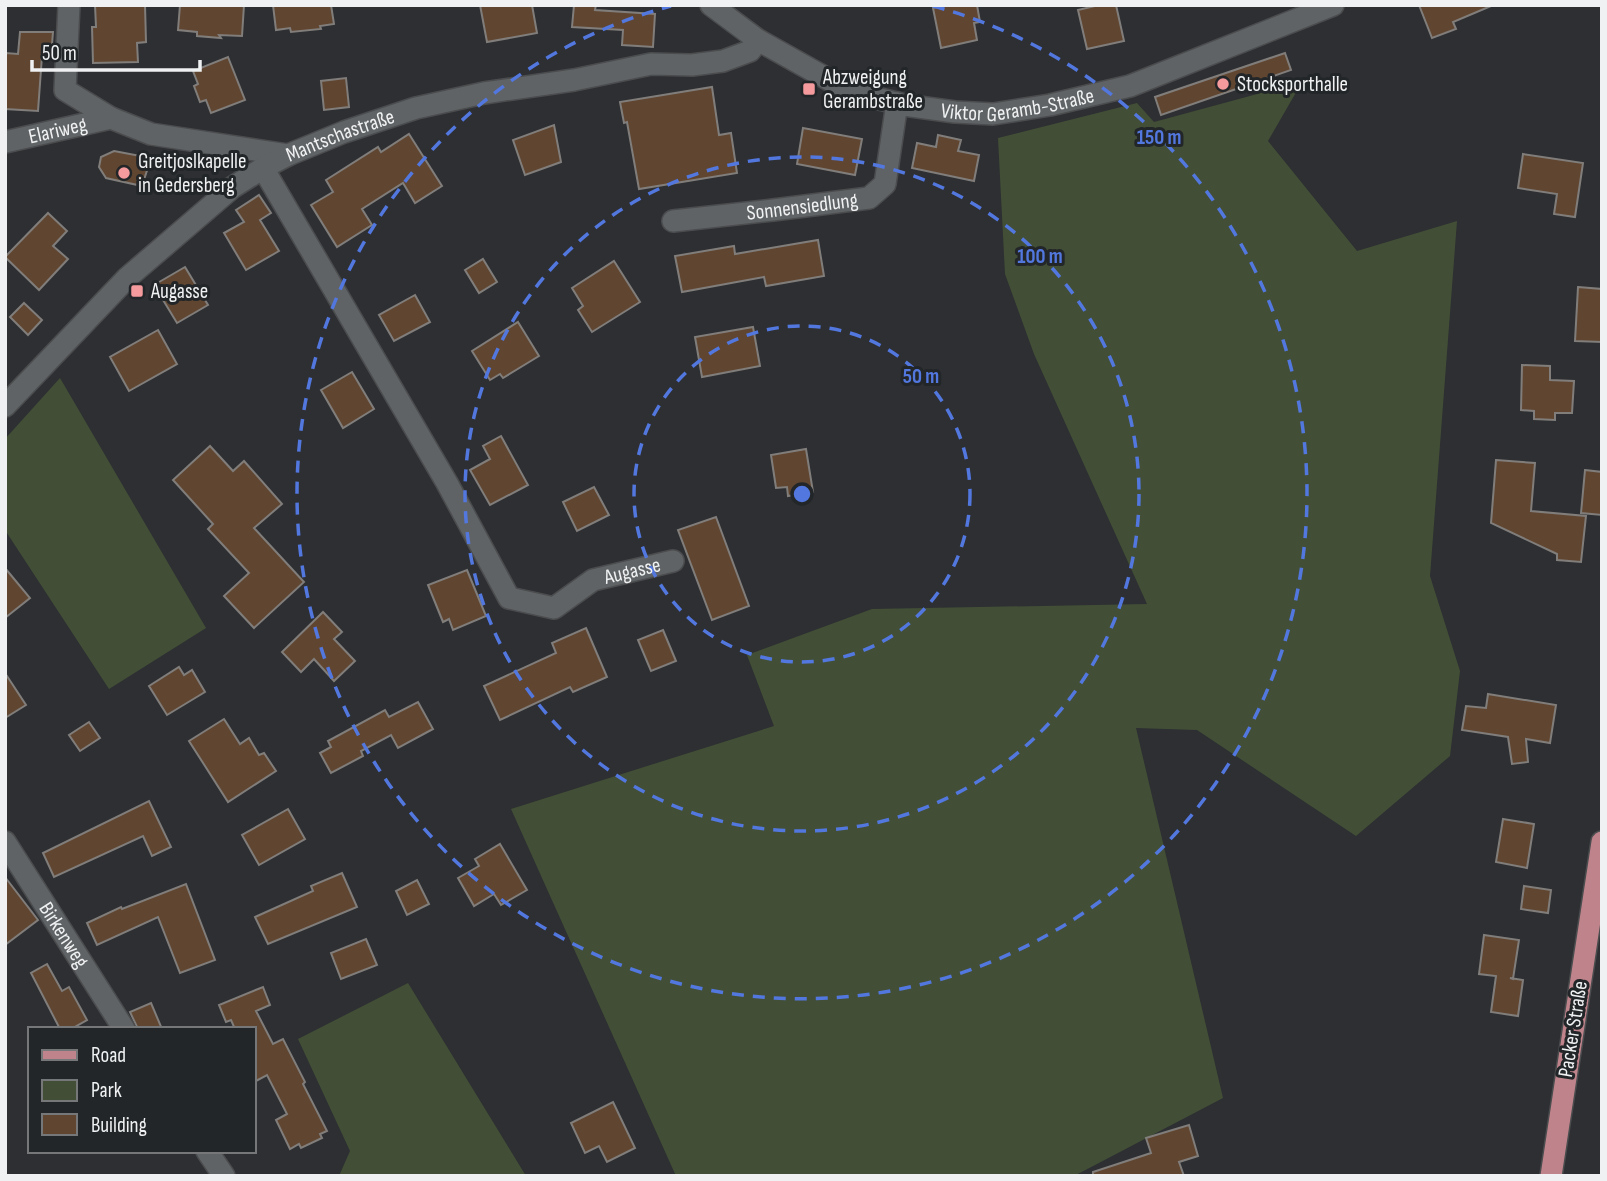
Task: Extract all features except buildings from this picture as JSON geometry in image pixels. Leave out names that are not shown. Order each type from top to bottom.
[{"type":"main road","name":"Packer Straße","points":[[1551,1176],[1602,842]]},
{"type":"street","name":"Elariweg","points":[[69,5],[65,90],[111,118],[151,134],[288,155]]},
{"type":"street","name":"Viktor Geramb-Straße","points":[[711,5],[758,40],[833,82],[897,103],[955,112],[993,114],[1050,105],[1130,86],[1332,5]]},
{"type":"street","name":"Mantschastraße","points":[[5,406],[127,278],[233,187],[288,155],[344,132],[416,108],[484,93],[574,80],[651,64],[692,65],[723,61],[750,51],[758,40]]},
{"type":"street","name":"Sonnensiedlung","points":[[674,220],[869,198],[885,184],[897,103]]},
{"type":"street","name":"Elariweg","points":[[5,142],[111,118]]},
{"type":"street","name":"Augasse","points":[[262,168],[447,483],[509,598],[554,608],[593,580],[673,561]]},
{"type":"street","name":"Birkenweg","points":[[5,842],[123,1027]]},
{"type":"street","points":[[208,1153],[224,1176]]},
{"type":"green space","points":[[1302,82],[1268,141],[1357,251],[1457,221],[1430,576],[1460,671],[1450,756],[1356,836],[1197,730],[1136,728],[1223,1098],[1074,1176],[676,1176],[511,809],[774,726],[747,655],[872,609],[1147,604],[1034,354],[1005,274],[998,138],[1137,103],[1154,122]]},
{"type":"green space","points":[[60,378],[206,628],[109,689],[5,530],[5,439]]},
{"type":"green space","points":[[408,983],[526,1176],[339,1176],[350,1151],[298,1039]]},
{"type":"place","name":"Stocksporthalle","points":[[1223,84]]},
{"type":"place","name":"Abzweigung Gerambstraße","points":[[809,89]]},
{"type":"place","name":"Greitjoslkapelle in Gedersberg","points":[[124,173]]},
{"type":"place","name":"Augasse","points":[[137,291]]}]
